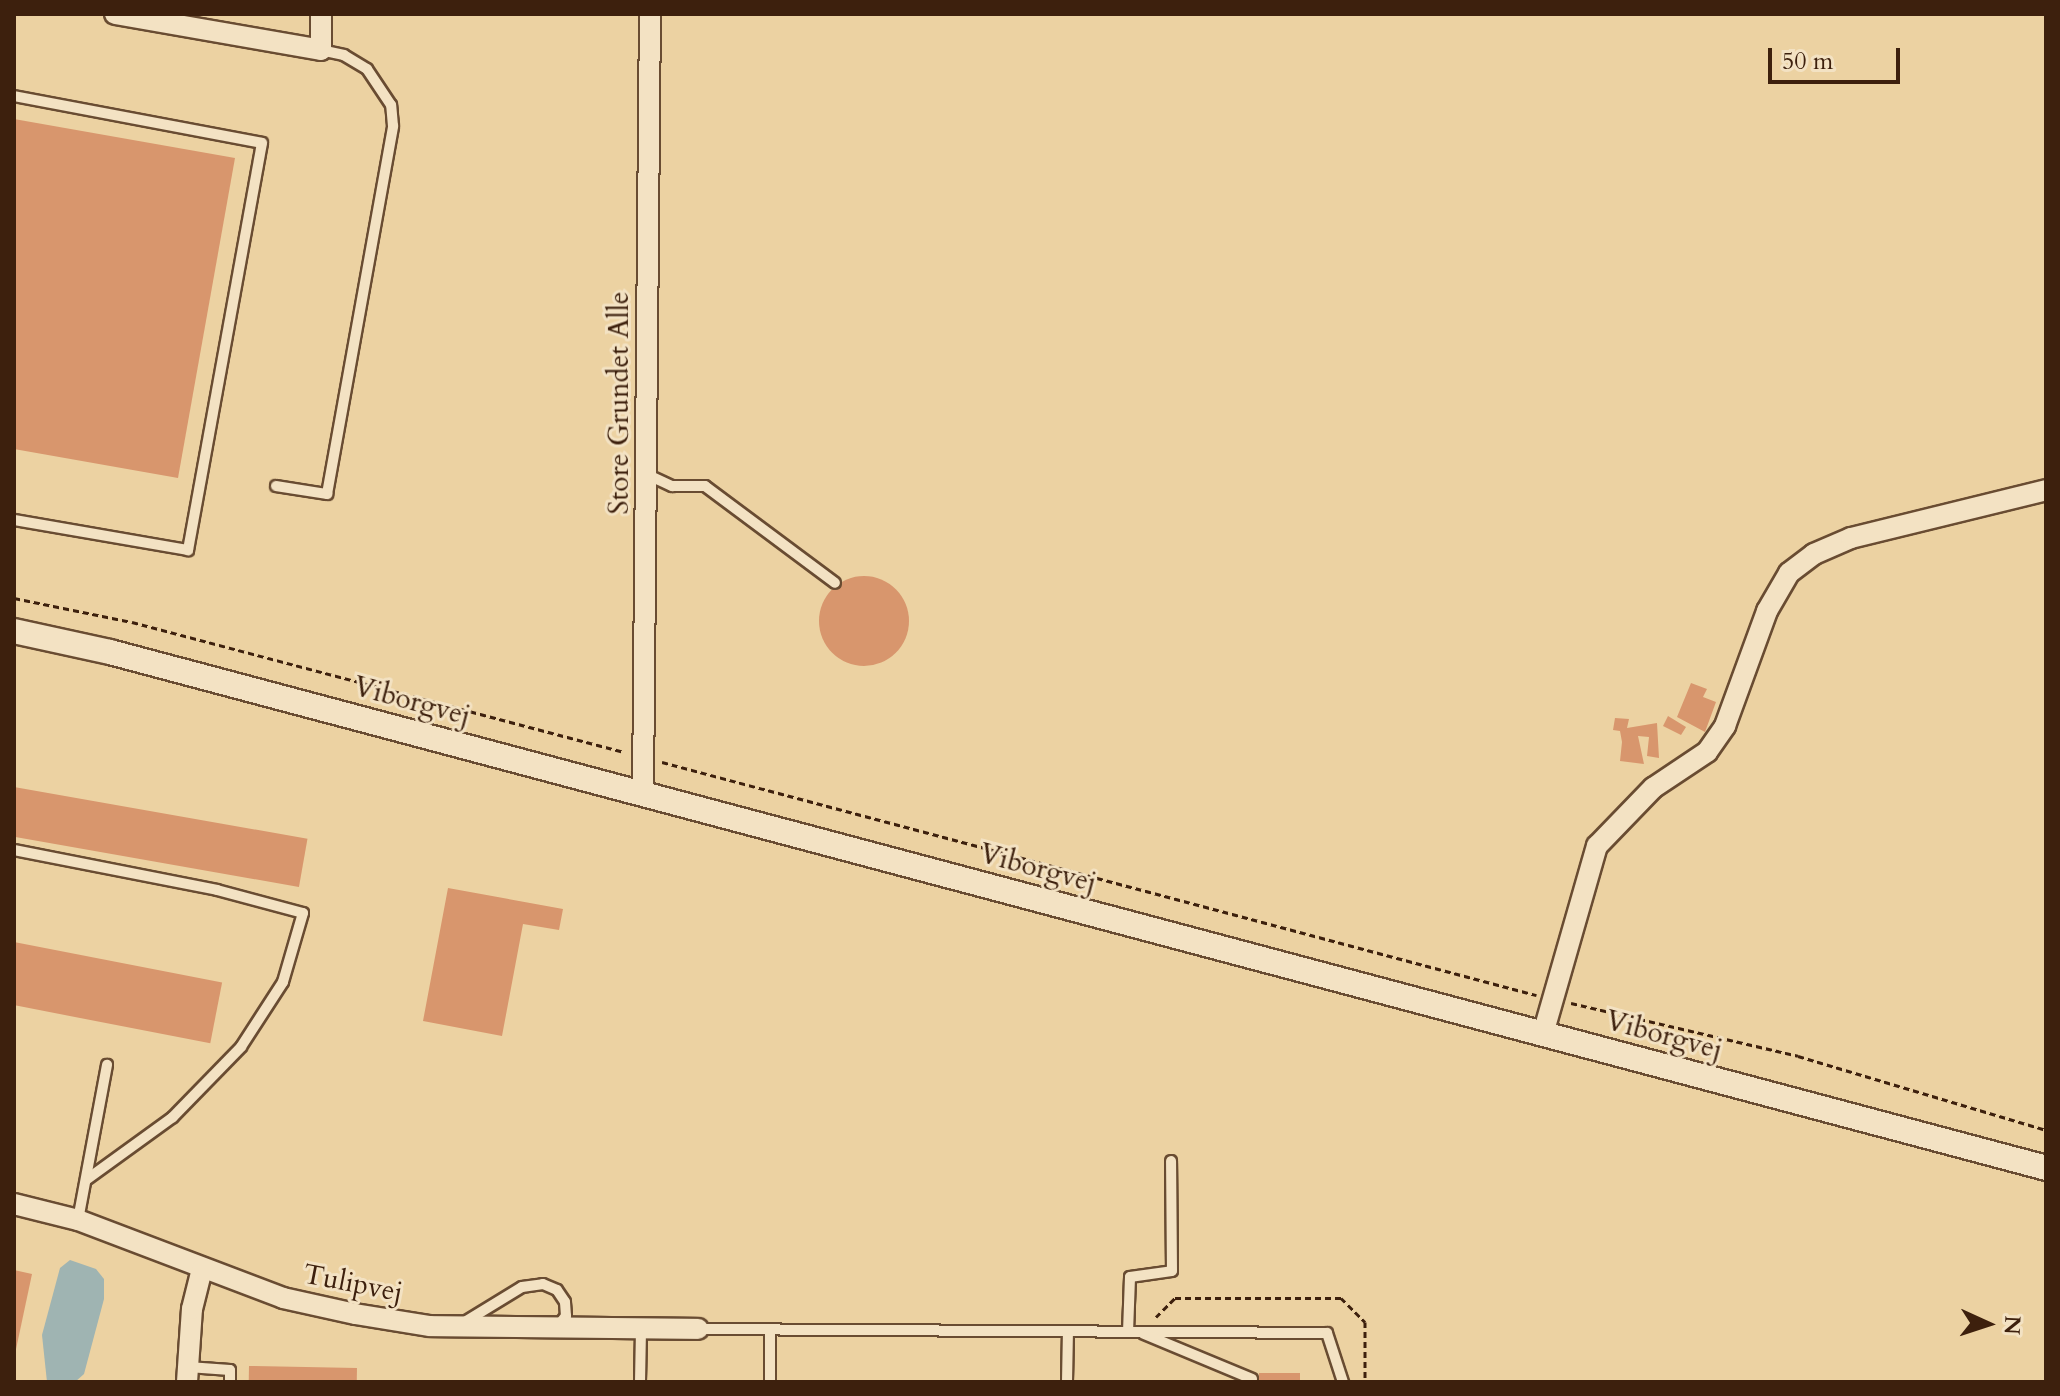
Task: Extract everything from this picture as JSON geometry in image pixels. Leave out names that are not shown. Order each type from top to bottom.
[{"type":"street","points":[[115,14],[321,50],[321,14]]},
{"type":"street","name":"Store Grundet Alle","points":[[643,793],[650,14]]},
{"type":"street","points":[[1543,1034],[1597,846],[1653,788],[1707,752],[1725,726],[1767,611],[1789,573],[1814,554],[1851,538],[2046,490]]},
{"type":"street","name":"Viborgvej","points":[[14,631],[110,652],[2046,1168]]},
{"type":"street","name":"Tulipvej","points":[[14,1204],[78,1220],[202,1269],[312,1305],[457,1327],[698,1329]]},
{"type":"street","points":[[187,1375],[202,1269]]},
{"type":"lane","points":[[276,486],[327,494],[393,126],[391,105],[367,69],[344,55],[321,50]]},
{"type":"lane","points":[[14,96],[262,143],[188,550],[14,520]]},
{"type":"lane","points":[[646,474],[672,486],[705,486],[835,583]]},
{"type":"lane","points":[[14,850],[217,890],[303,913],[283,982],[241,1047],[173,1117],[86,1180]]},
{"type":"lane","points":[[78,1220],[107,1065]]},
{"type":"lane","points":[[1133,1332],[1129,1317],[1130,1277],[1172,1271],[1171,1161]]},
{"type":"lane","points":[[457,1327],[522,1287],[543,1284],[557,1290],[565,1302],[566,1316],[557,1328]]},
{"type":"lane","points":[[640,1382],[641,1328]]},
{"type":"lane","points":[[698,1329],[1327,1333],[1343,1382]]},
{"type":"lane","points":[[770,1330],[770,1382]]},
{"type":"lane","points":[[1067,1382],[1068,1332]]},
{"type":"lane","points":[[1133,1332],[1252,1379]]},
{"type":"lane","points":[[187,1375],[230,1370],[230,1382]]},
{"type":"path","points":[[14,598],[132,622],[1554,999],[1798,1056],[2046,1130]]},
{"type":"path","points":[[1129,1317],[1158,1317],[1175,1298],[1341,1298],[1365,1322],[1365,1382]]},
{"type":"shaded area","points":[[70,1260],[96,1269],[104,1279],[104,1299],[84,1374],[75,1382],[47,1382],[42,1335],[60,1268]]},
{"type":"building","points":[[14,119],[235,158],[178,478],[14,449]]},
{"type":"building","points":[[864,576],[881,579],[896,589],[906,604],[909,621],[906,638],[896,653],[881,663],[864,666],[847,663],[832,653],[822,638],[819,621],[822,604],[832,589],[847,579]]},
{"type":"building","points":[[1691,683],[1707,689],[1703,697],[1716,702],[1705,732],[1677,717]]},
{"type":"building","points":[[1668,716],[1686,727],[1681,735],[1663,726]]},
{"type":"building","points":[[1615,718],[1629,719],[1627,728],[1657,723],[1659,758],[1647,756],[1649,737],[1638,736],[1644,764],[1620,761],[1622,742],[1620,731],[1613,730]]},
{"type":"building","points":[[14,787],[307,839],[299,887],[14,837]]},
{"type":"building","points":[[448,888],[563,909],[559,930],[523,924],[502,1036],[423,1021]]},
{"type":"building","points":[[14,942],[222,982],[210,1043],[14,1005]]},
{"type":"building","points":[[14,1270],[32,1274],[15,1354],[14,1354]]},
{"type":"building","points":[[249,1366],[357,1368],[357,1382],[249,1382]]},
{"type":"building","points":[[1259,1373],[1300,1373],[1300,1382],[1259,1382]]}]
